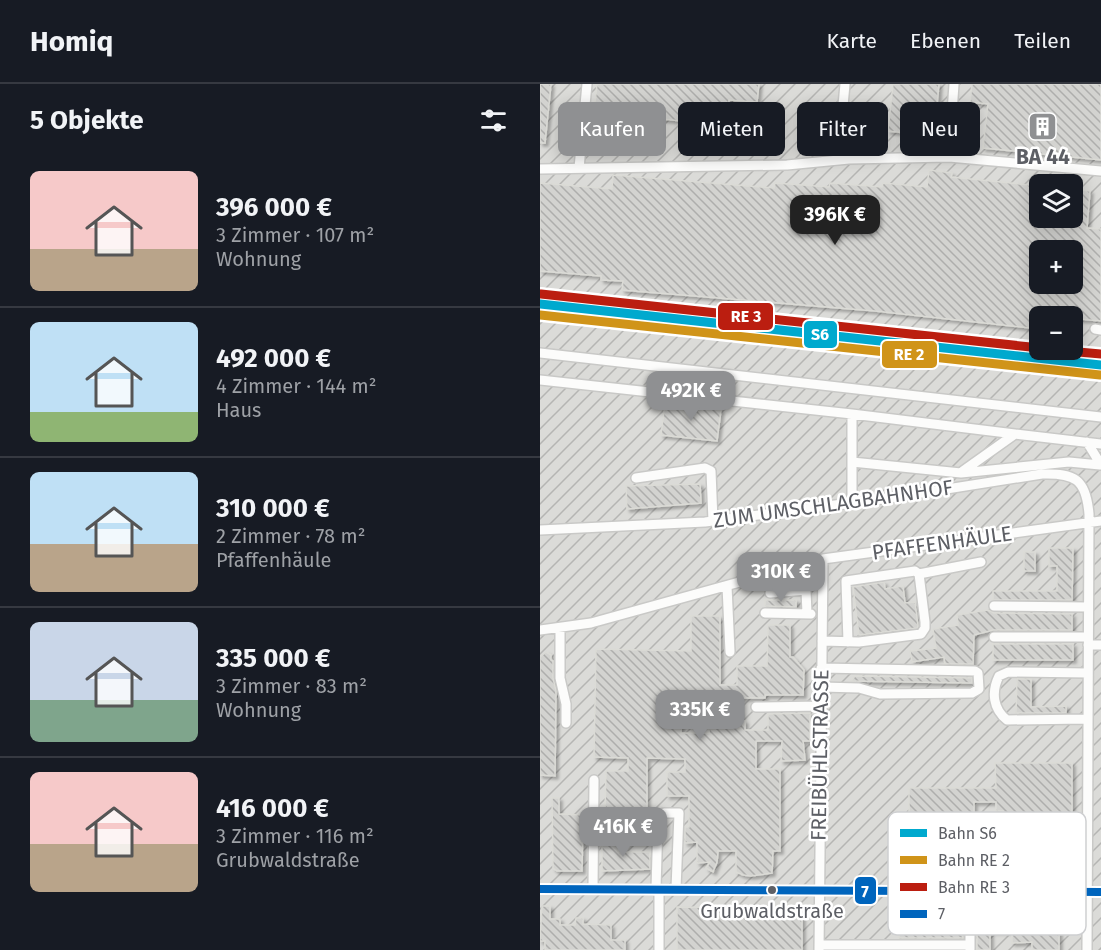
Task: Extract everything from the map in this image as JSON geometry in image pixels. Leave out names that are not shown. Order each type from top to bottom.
[{"type":"street","points":[[579,168],[586,84]]},
{"type":"street","points":[[838,160],[845,84]]},
{"type":"street","points":[[949,157],[954,84]]},
{"type":"street","points":[[540,169],[787,165],[838,160],[949,157],[1101,171]]},
{"type":"street","points":[[540,352],[1101,417]]},
{"type":"street","points":[[540,380],[1101,444]]},
{"type":"street","points":[[852,414],[852,503]]},
{"type":"street","points":[[961,473],[1015,434]]},
{"type":"street","points":[[1087,442],[1100,465]]},
{"type":"street","points":[[852,462],[961,473],[1069,462],[1100,465]]},
{"type":"street","points":[[636,478],[705,468],[711,471],[713,521]]},
{"type":"street","name":"ZUM UMSCHLAGBAHNHOF","points":[[540,530],[713,521],[852,503],[1042,474],[1063,474],[1074,478],[1084,490],[1088,500],[1089,523],[1086,950]]},
{"type":"street","name":"PFAFFENHÄULE","points":[[540,630],[591,623],[823,559],[1101,521]]},
{"type":"street","name":"FREIBÜHLSTRASSE","points":[[819,947],[823,559]]},
{"type":"street","points":[[848,642],[846,581],[915,571],[919,574],[981,562]]},
{"type":"street","points":[[775,573],[783,592]]},
{"type":"street","points":[[822,641],[859,642],[921,634],[925,628],[925,622],[919,574]]},
{"type":"street","points":[[727,586],[730,652]]},
{"type":"street","points":[[770,593],[806,590],[807,614]]},
{"type":"street","points":[[994,606],[1088,607]]},
{"type":"street","points":[[765,613],[822,614]]},
{"type":"street","points":[[560,628],[560,678],[566,704],[566,723]]},
{"type":"street","points":[[994,637],[1088,641],[1101,645]]},
{"type":"street","points":[[821,668],[975,671],[979,674],[979,687],[972,693],[880,694],[865,689],[821,687]]},
{"type":"street","points":[[841,688],[842,669]]},
{"type":"street","points":[[1087,719],[1007,720],[994,705],[994,699],[995,683],[999,676],[1008,672],[1088,673]]},
{"type":"street","points":[[756,707],[821,706]]},
{"type":"street","points":[[593,889],[594,780]]},
{"type":"street","points":[[659,950],[658,820],[664,813],[679,813],[676,889]]},
{"type":"street","points":[[540,889],[888,891]]},
{"type":"street","points":[[1086,892],[1101,892]]},
{"type":"street","points":[[819,947],[970,948]]},
{"type":"shaded area","points":[[540,84],[1101,84],[1101,950],[540,950]]},
{"type":"building","points":[[540,84],[551,84],[545,143],[540,143]]},
{"type":"building","points":[[597,84],[759,84],[757,102],[729,100],[729,102],[678,102],[678,121],[666,119],[666,102],[595,102]]},
{"type":"building","points":[[893,84],[939,84],[937,102],[900,102],[900,132],[888,131]]},
{"type":"building","name":"BA 44","points":[[972,84],[1101,84],[1101,160],[983,148],[988,104],[970,102]]},
{"type":"building","points":[[929,170],[952,173],[951,177],[1029,185],[1029,228],[1083,228],[1083,190],[1090,191],[1087,228],[1101,229],[1101,321],[1083,319],[1083,306],[1029,306],[1029,328],[875,311],[622,290],[623,281],[601,280],[601,276],[540,271],[540,183],[612,189],[613,175],[774,188],[775,183],[829,187],[830,183],[882,187],[883,183],[927,187]]},
{"type":"building","points":[[665,403],[721,410],[717,441],[661,435]]},
{"type":"building","points":[[700,484],[701,503],[627,509],[626,486]]},
{"type":"building","points":[[1049,548],[1073,548],[1072,600],[993,600],[993,591],[1057,591],[1057,566],[1049,566]]},
{"type":"building","points":[[1024,552],[1035,552],[1035,571],[1024,571]]},
{"type":"building","points":[[884,582],[885,589],[903,586],[905,603],[915,602],[918,626],[917,628],[859,635],[853,587]]},
{"type":"building","points":[[765,600],[796,600],[796,607],[765,606]]},
{"type":"building","points":[[988,610],[994,613],[1072,614],[1072,630],[993,630],[974,635],[973,664],[945,664],[944,657],[912,662],[910,651],[936,648],[933,629],[958,625],[957,615]]},
{"type":"building","points":[[691,616],[720,616],[720,685],[737,685],[737,666],[767,666],[768,625],[790,625],[790,657],[793,657],[804,670],[803,695],[765,695],[765,698],[682,698],[681,733],[709,733],[709,720],[721,720],[721,712],[740,712],[740,721],[745,721],[745,730],[768,730],[768,714],[810,713],[810,741],[803,741],[805,760],[781,761],[782,741],[756,741],[756,769],[780,769],[780,851],[773,851],[772,873],[751,876],[736,872],[736,851],[718,851],[713,872],[706,868],[710,862],[697,863],[697,842],[685,843],[685,827],[689,827],[689,796],[667,796],[667,772],[685,772],[685,759],[647,758],[647,838],[628,838],[628,811],[605,811],[606,771],[628,771],[628,758],[594,757],[596,649],[691,651]]},
{"type":"building","points":[[993,644],[1073,644],[1073,660],[993,660]]},
{"type":"building","points":[[546,652],[551,655],[553,661],[556,691],[555,776],[540,775],[540,657]]},
{"type":"building","points":[[855,676],[972,678],[972,683],[851,681]]},
{"type":"building","points":[[1017,679],[1031,679],[1031,707],[1066,706],[1066,713],[1016,713]]},
{"type":"building","points":[[995,763],[1072,763],[1072,812],[1003,812],[996,811],[996,802],[974,802],[974,812],[909,812],[909,788],[996,788]]},
{"type":"building","points":[[552,798],[559,798],[559,814],[583,815],[582,871],[557,871],[553,868]]},
{"type":"building","points":[[602,840],[619,840],[619,852],[650,852],[650,869],[602,871]]},
{"type":"building","points":[[542,906],[550,906],[550,919],[560,919],[560,925],[575,925],[576,918],[583,918],[583,924],[611,925],[611,940],[625,940],[625,950],[545,950],[545,941],[540,941]]},
{"type":"building","points":[[677,907],[802,908],[802,950],[677,950]]},
{"type":"building","points":[[899,935],[963,935],[963,938],[899,938]]},
{"type":"building","points":[[977,935],[990,935],[990,950],[977,950]]},
{"type":"building","points":[[1012,935],[1059,935],[1059,950],[1032,950],[1032,942],[1012,943]]},
{"type":"railway","points":[[540,321],[1101,380]]},
{"type":"rail line","name":"S6","points":[[540,304],[1101,365]]},
{"type":"transit line","points":[[541,294],[1029,347]]},
{"type":"transit line","points":[[540,315],[1100,375]]},
{"type":"transit line","points":[[1083,352],[1101,354]]},
{"type":"transit line","name":"7","points":[[540,889],[888,891]]},
{"type":"transit line","name":"7","points":[[1086,892],[1101,892]]},
{"type":"place","name":"BA 44","points":[[1043,126]]},
{"type":"place","name":"Grubwaldstraße","points":[[772,890]]}]
